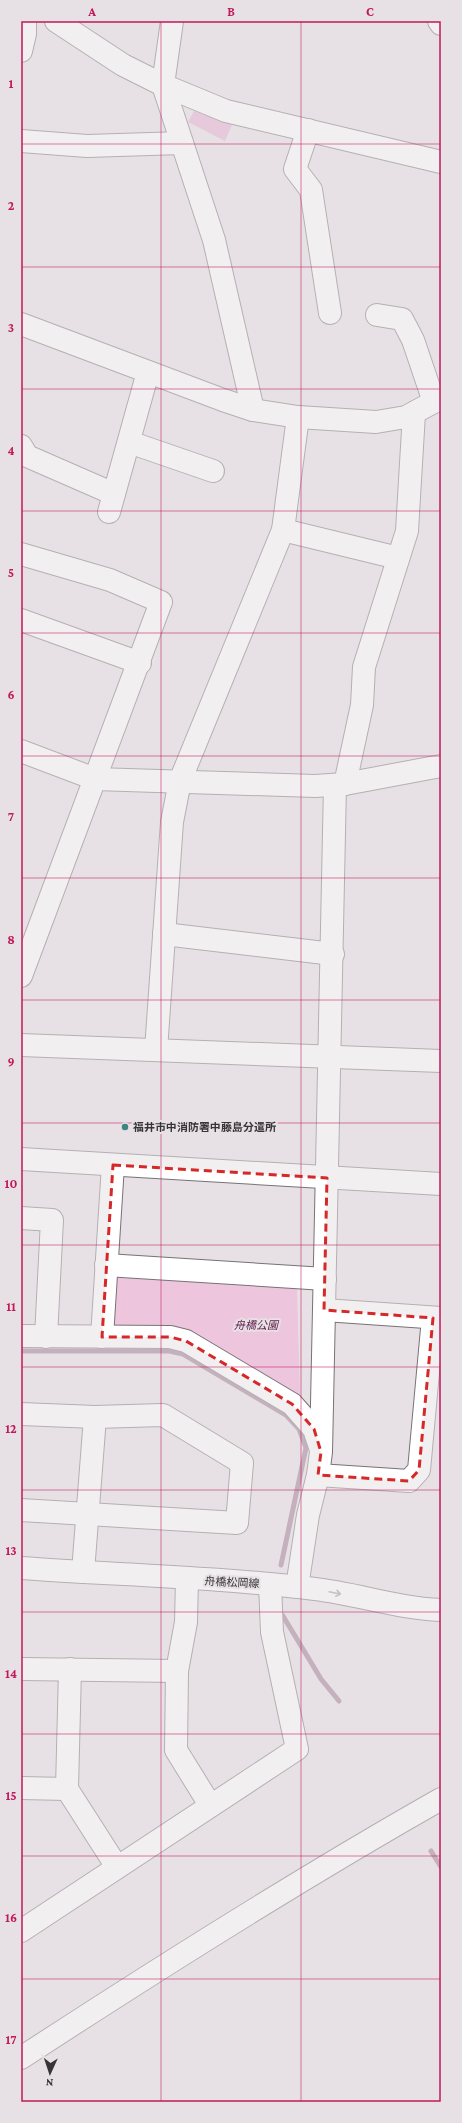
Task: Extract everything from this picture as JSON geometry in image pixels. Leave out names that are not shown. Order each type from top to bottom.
[{"type":"street","points":[[21,51],[25,21]]},
{"type":"street","points":[[56,21],[123,66],[163,85],[226,111],[441,162]]},
{"type":"street","points":[[172,21],[163,85],[214,240],[253,410]]},
{"type":"street","points":[[308,130],[294,169],[312,190],[330,313]]},
{"type":"street","points":[[21,141],[87,146],[182,143]]},
{"type":"street","points":[[21,324],[253,410],[298,417],[376,422],[406,417],[438,400],[413,340],[402,319],[377,315]]},
{"type":"street","points":[[21,446],[27,456],[111,503],[148,372]]},
{"type":"street","points":[[297,1587],[308,1515],[318,1475],[321,1452],[333,954],[340,784],[362,705],[364,667],[407,532],[414,413]]},
{"type":"street","points":[[156,1050],[172,822],[180,781],[283,530],[298,417]]},
{"type":"street","points":[[128,442],[213,471]]},
{"type":"street","points":[[283,530],[398,558]]},
{"type":"street","points":[[21,554],[110,580],[162,602],[21,976]]},
{"type":"street","points":[[21,620],[140,663]]},
{"type":"street","points":[[21,751],[95,778],[340,784],[441,766]]},
{"type":"street","points":[[164,934],[333,954]]},
{"type":"street","points":[[21,1044],[441,1061]]},
{"type":"street","points":[[21,1159],[441,1184]]},
{"type":"street","points":[[102,1337],[113,1165]]},
{"type":"street","points":[[21,1218],[52,1220],[46,1337]]},
{"type":"street","points":[[106,1265],[324,1279]]},
{"type":"street","points":[[318,1475],[409,1481],[419,1470],[433,1415],[437,1318],[324,1310]]},
{"type":"street","points":[[21,1336],[170,1337],[186,1341],[292,1404],[314,1430],[321,1452]]},
{"type":"street","points":[[21,1414],[95,1417],[163,1415],[242,1463],[237,1523],[21,1510]]},
{"type":"street","points":[[83,1572],[95,1417]]},
{"type":"street","name":"舟橋松岡線","points":[[21,1568],[270,1584],[317,1589],[413,1609],[441,1610]]},
{"type":"street","points":[[187,1579],[186,1622],[177,1671],[176,1750],[210,1805]]},
{"type":"street","points":[[21,1931],[297,1749],[272,1632],[270,1584]]},
{"type":"street","points":[[21,1668],[177,1671]]},
{"type":"street","points":[[70,1669],[67,1789],[117,1867]]},
{"type":"street","points":[[21,1788],[67,1789]]},
{"type":"street","points":[[21,2058],[170,1962],[366,1842],[441,1799]]},
{"type":"highlighted area","points":[[113,1165],[327,1178],[324,1310],[433,1318],[419,1470],[409,1481],[318,1475],[321,1452],[314,1429],[292,1404],[186,1341],[170,1337],[102,1337]]},
{"type":"green space","name":"舟橋公園","points":[[113,1271],[297,1287],[300,1396],[273,1387],[253,1371],[110,1327]]},
{"type":"building","points":[[194,111],[232,125],[225,141],[188,122]]},
{"type":"waterway","points":[[21,1351],[169,1351],[183,1354],[286,1415],[299,1429],[306,1448],[281,1565]]},
{"type":"waterway","points":[[283,1616],[321,1679],[339,1701]]},
{"type":"waterway","points":[[431,1851],[441,1867]]},
{"type":"place","name":"福井市中消防署中藤島分遣所","points":[[125,1127]]}]
